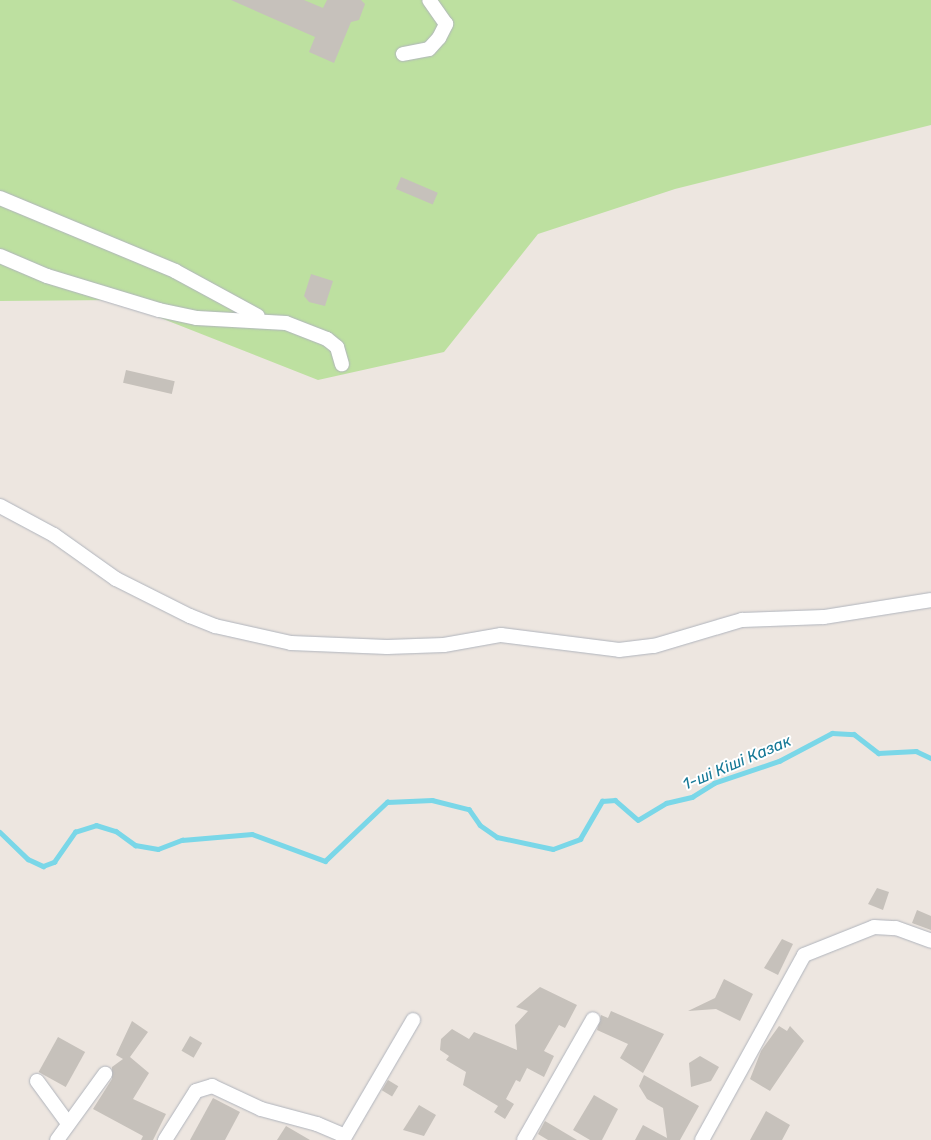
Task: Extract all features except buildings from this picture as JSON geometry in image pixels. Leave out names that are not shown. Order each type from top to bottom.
[{"type":"street","points":[[403,54],[429,49],[446,24],[441,11],[429,0]]},
{"type":"street","points":[[0,198],[175,271],[263,318],[328,339],[337,348],[342,364]]},
{"type":"street","points":[[0,256],[47,276],[159,310],[197,318],[263,318]]},
{"type":"street","points":[[0,506],[54,535],[116,578],[190,616],[215,626],[292,643],[387,647],[444,645],[501,635],[619,650],[654,646],[742,620],[824,617],[931,600]]},
{"type":"street","points":[[702,1140],[804,955],[874,927],[896,928],[931,941]]},
{"type":"street","points":[[524,1140],[593,1019]]},
{"type":"street","points":[[165,1140],[196,1091],[212,1086],[261,1109],[317,1124],[344,1138],[413,1020]]},
{"type":"street","points":[[58,1140],[67,1122],[104,1074]]},
{"type":"street","points":[[37,1081],[67,1122]]},
{"type":"green space","points":[[0,0],[931,0],[931,125],[675,189],[538,234],[444,352],[318,380],[115,300],[0,301]]},
{"type":"waterway","name":"1-ші Кіші Казак","points":[[0,832],[28,859],[43,866],[54,862],[75,832],[96,825],[116,831],[135,845],[158,849],[182,840],[252,834],[325,861],[387,802],[432,800],[469,809],[480,825],[497,837],[553,849],[580,839],[602,801],[615,800],[638,820],[666,803],[692,797],[714,783],[779,761],[832,733],[854,734],[878,753],[916,751],[931,758]]}]
